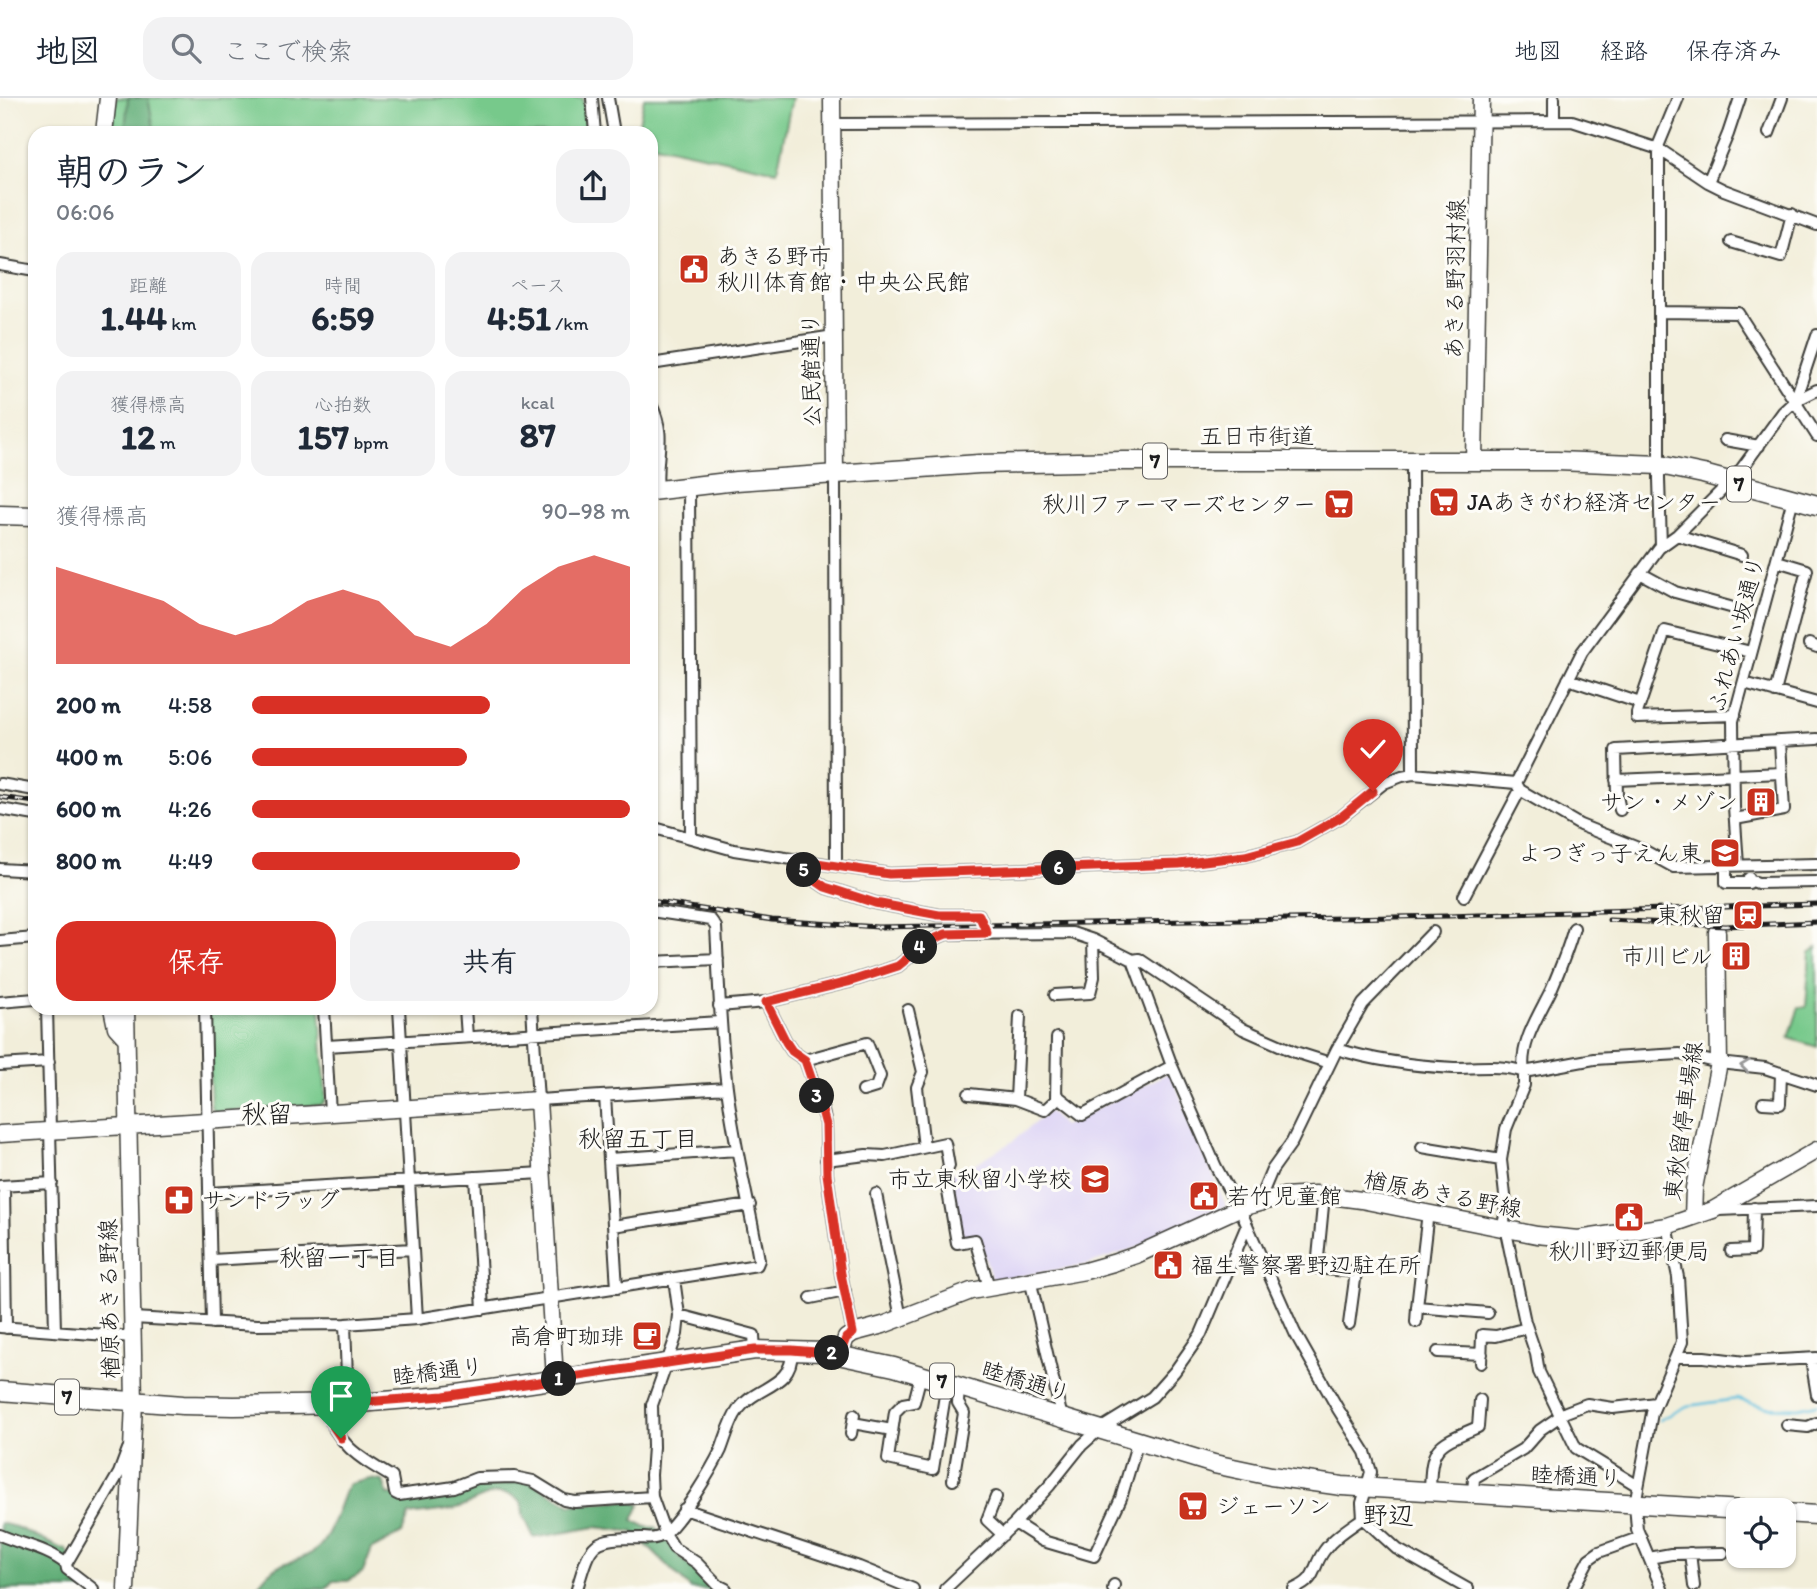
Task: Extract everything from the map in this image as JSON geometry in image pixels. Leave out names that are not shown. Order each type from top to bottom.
[{"type":"main road","points":[[105,126],[108,98]]},
{"type":"main road","name":"公民館通り","points":[[832,98],[835,474]]},
{"type":"main road","name":"あきる野羽村線","points":[[1474,461],[1481,98]]},
{"type":"main road","name":"五日市街道","points":[[658,490],[979,464],[1595,461],[1660,464],[1817,505]]},
{"type":"main road","points":[[0,515],[28,516]]},
{"type":"main road","name":"東秋留停車場線","points":[[1717,932],[1719,1063],[1694,1188],[1693,1217],[1713,1210],[1817,1150]]},
{"type":"main road","points":[[113,1015],[116,1027],[129,1019]]},
{"type":"main road","name":"楢原あきる野線","points":[[126,1589],[134,1433],[127,1126],[129,1019]]},
{"type":"main road","points":[[0,1134],[538,1100],[555,1379]]},
{"type":"main road","name":"楢原あきる野線","points":[[853,1333],[971,1291],[1085,1271],[1136,1255],[1237,1209],[1284,1196],[1324,1195],[1578,1239],[1667,1226],[1693,1217]]},
{"type":"main road","points":[[840,1354],[846,1338],[853,1333]]},
{"type":"main road","name":"睦橋通り","points":[[0,1391],[134,1402],[234,1406],[348,1404],[444,1396],[755,1350],[792,1350],[840,1354],[953,1384],[1247,1472],[1304,1482],[1473,1494],[1637,1495],[1726,1508]]},
{"type":"main road","points":[[1796,1514],[1817,1515]]},
{"type":"street","points":[[1554,98],[1554,121]]},
{"type":"street","points":[[1661,546],[1659,149],[1678,98]]},
{"type":"street","points":[[1708,182],[1740,98]]},
{"type":"street","points":[[1769,133],[1782,98]]},
{"type":"street","points":[[594,126],[592,101],[603,99],[609,99],[613,126]]},
{"type":"street","points":[[832,124],[1577,122],[1659,149],[1708,182],[1817,225]]},
{"type":"street","points":[[1731,242],[1782,257],[1792,214]]},
{"type":"street","points":[[0,265],[28,270]]},
{"type":"street","points":[[1659,312],[1738,313],[1817,436]]},
{"type":"street","points":[[1795,401],[1817,335]]},
{"type":"street","points":[[658,363],[834,336]]},
{"type":"street","points":[[1464,897],[1568,680],[1592,636],[1661,546],[1677,535],[1730,481],[1783,412],[1795,401],[1817,390]]},
{"type":"street","points":[[658,427],[662,440],[658,446]]},
{"type":"street","points":[[1725,440],[1759,446]]},
{"type":"street","points":[[1412,461],[1413,775]]},
{"type":"street","points":[[835,474],[836,865]]},
{"type":"street","points":[[689,486],[691,838]]},
{"type":"street","name":"ふれあい坂通り","points":[[1749,880],[1735,819],[1732,745],[1735,715],[1793,499]]},
{"type":"street","points":[[1677,535],[1742,555]]},
{"type":"street","points":[[1775,692],[1807,570],[1777,561]]},
{"type":"street","points":[[1640,573],[1675,592],[1730,607]]},
{"type":"street","points":[[1735,715],[1637,718],[1665,631],[1751,652]]},
{"type":"street","points":[[1568,680],[1640,703]]},
{"type":"street","points":[[1744,683],[1817,703]]},
{"type":"street","points":[[1620,810],[1616,750],[1817,739]]},
{"type":"street","points":[[1735,819],[1784,810],[1780,742]]},
{"type":"street","points":[[1616,780],[1782,773]]},
{"type":"street","points":[[658,829],[734,849],[889,874],[1179,864],[1245,856],[1297,842],[1341,817],[1384,783],[1413,775],[1518,787],[1571,821],[1643,849],[1674,867],[1817,864]]},
{"type":"street","points":[[0,784],[28,788]]},
{"type":"street","points":[[0,809],[28,814]]},
{"type":"street","points":[[797,860],[806,874],[825,887],[875,903],[939,915],[979,915],[987,933]]},
{"type":"street","points":[[1726,865],[1726,883],[1749,883],[1749,880],[1758,883],[1817,882]]},
{"type":"street","points":[[0,869],[28,871]]},
{"type":"street","points":[[133,1318],[212,1323],[345,1324],[417,1318],[757,1265],[759,1260],[750,1205],[737,1150],[727,1088],[720,1022],[716,927],[711,920],[658,912]]},
{"type":"street","points":[[1574,928],[1569,948],[1530,1032],[1525,1050],[1524,1085],[1506,1129],[1501,1160],[1506,1204],[1505,1228],[1539,1372],[1576,1448],[1637,1495]]},
{"type":"street","points":[[1259,1201],[1272,1170],[1292,1142],[1337,1049],[1363,1004],[1433,932]]},
{"type":"street","points":[[719,1006],[766,1002],[848,982],[898,966],[929,941],[946,934],[1072,933],[1133,960],[1139,959],[1243,1029],[1295,1052],[1330,1063]]},
{"type":"street","points":[[0,940],[28,938]]},
{"type":"street","points":[[1055,995],[1090,993],[1094,977],[1093,940]]},
{"type":"street","points":[[658,962],[718,959]]},
{"type":"street","points":[[1133,960],[1171,1066],[1216,1167],[1247,1225],[1296,1333],[1338,1409],[1366,1452],[1371,1472],[1366,1487],[1363,1518],[1337,1537],[1322,1554],[1311,1584],[1294,1589]]},
{"type":"street","points":[[0,1002],[28,1000]]},
{"type":"street","points":[[766,1002],[792,1051],[805,1060],[826,1125],[826,1160],[853,1333]]},
{"type":"street","points":[[908,1010],[923,1072],[917,1087],[924,1147]]},
{"type":"street","points":[[47,1015],[55,1331]]},
{"type":"street","points":[[205,1015],[212,1323]]},
{"type":"street","points":[[325,1015],[330,1113]]},
{"type":"street","points":[[399,1015],[417,1318]]},
{"type":"street","points":[[465,1015],[467,1037]]},
{"type":"street","points":[[533,1015],[538,1100],[727,1088]]},
{"type":"street","points":[[1016,1099],[1020,1016]]},
{"type":"street","points":[[327,1046],[720,1022]]},
{"type":"street","points":[[1056,1099],[1057,1038]]},
{"type":"street","points":[[805,1060],[867,1042],[880,1076],[876,1087],[863,1091]]},
{"type":"street","points":[[1337,1049],[1415,1064],[1524,1072],[1621,1056],[1680,1054],[1719,1063],[1757,1067],[1817,1085]]},
{"type":"street","points":[[0,1065],[49,1062]]},
{"type":"street","points":[[969,1094],[1016,1099],[1045,1110],[1059,1097],[1082,1115],[1171,1066]]},
{"type":"street","points":[[1763,1103],[1780,1104],[1781,1073]]},
{"type":"street","points":[[605,1096],[617,1288]]},
{"type":"street","points":[[826,1160],[866,1155],[885,1156],[945,1143],[949,1166],[945,1175],[957,1243],[975,1240],[989,1287]]},
{"type":"street","points":[[1422,1147],[1501,1160]]},
{"type":"street","points":[[609,1159],[737,1150]]},
{"type":"street","points":[[209,1193],[542,1173]]},
{"type":"street","points":[[475,1177],[483,1309]]},
{"type":"street","points":[[52,1183],[2,1186],[3,1328],[133,1337]]},
{"type":"street","points":[[876,1194],[901,1318]]},
{"type":"street","points":[[1324,1195],[1317,1268],[1356,1272],[1349,1324]]},
{"type":"street","points":[[613,1226],[750,1205]]},
{"type":"street","points":[[1713,1210],[1817,1206]]},
{"type":"street","points":[[1731,1251],[1752,1250],[1754,1208]]},
{"type":"street","points":[[1416,1322],[1428,1212]]},
{"type":"street","points":[[945,1589],[1015,1523],[1082,1445],[1100,1429],[1152,1397],[1191,1351],[1201,1334],[1247,1225]]},
{"type":"street","points":[[1662,1589],[1637,1529],[1637,1495],[1656,1402],[1682,1342],[1680,1296],[1667,1226]]},
{"type":"street","points":[[211,1260],[413,1249]]},
{"type":"street","points":[[674,1279],[679,1315],[677,1334],[652,1405],[652,1497],[665,1534],[674,1548],[697,1563],[718,1585],[726,1589]]},
{"type":"street","points":[[1030,1279],[1062,1418]]},
{"type":"street","points":[[811,1298],[845,1291]]},
{"type":"street","points":[[1417,1307],[1488,1313]]},
{"type":"street","points":[[679,1315],[754,1335],[755,1350]]},
{"type":"street","points":[[345,1324],[348,1404]]},
{"type":"street","points":[[1438,1352],[1481,1359],[1482,1335],[1496,1336],[1527,1328]]},
{"type":"street","points":[[577,1589],[589,1553],[598,1543],[610,1538],[649,1539],[665,1534],[712,1469],[737,1411],[747,1400],[781,1379],[792,1362],[792,1350]]},
{"type":"street","points":[[1677,1357],[1745,1362],[1814,1358],[1817,1395]]},
{"type":"street","points":[[921,1375],[914,1402],[903,1404],[895,1412],[888,1459],[933,1469],[953,1384]]},
{"type":"street","points":[[953,1384],[958,1404],[964,1413],[953,1480]]},
{"type":"street","points":[[1430,1491],[1431,1460],[1436,1450],[1451,1439],[1478,1427],[1480,1400]]},
{"type":"street","points":[[1473,1494],[1474,1478],[1523,1449],[1540,1430],[1560,1415],[1587,1404],[1613,1408],[1656,1402]]},
{"type":"street","points":[[324,1405],[329,1420],[346,1445],[354,1454],[392,1477],[395,1493],[399,1495],[454,1487],[477,1478],[500,1477],[533,1481],[564,1500],[575,1502],[652,1497]]},
{"type":"street","points":[[1787,1425],[1808,1427],[1817,1423]]},
{"type":"street","points":[[853,1424],[892,1430]]},
{"type":"street","points":[[66,1564],[119,1473],[134,1433]]},
{"type":"street","points":[[1015,1523],[1043,1541],[1094,1556],[1121,1497],[1138,1441]]},
{"type":"street","points":[[996,1497],[987,1520],[1003,1535]]},
{"type":"street","points":[[684,1509],[859,1567],[913,1589]]},
{"type":"street","points":[[1363,1518],[1397,1549],[1468,1589]]},
{"type":"street","points":[[0,1535],[56,1555],[66,1564],[67,1569],[93,1589]]},
{"type":"street","points":[[1573,1589],[1589,1559],[1599,1552],[1641,1537]]},
{"type":"street","points":[[1649,1558],[1690,1553],[1723,1553]]},
{"type":"street","points":[[1690,1553],[1694,1586]]},
{"type":"shaded area","name":"市立東秋留小学校","points":[[1170,1072],[1226,1206],[1151,1243],[1085,1265],[996,1280],[991,1278],[978,1234],[963,1238],[959,1236],[950,1175],[968,1168],[1013,1141],[1049,1111],[1063,1126]]},
{"type":"green space","points":[[116,98],[583,98],[586,126],[112,126]]},
{"type":"green space","points":[[128,98],[148,98],[154,126],[126,126]]},
{"type":"green space","points":[[644,98],[792,98],[777,171],[658,146],[658,126],[638,126]]},
{"type":"green space","points":[[1817,947],[1817,1047],[1789,1038],[1799,1007],[1806,1007],[1810,953]]},
{"type":"green space","points":[[207,1015],[320,1015],[326,1100],[321,1105],[215,1112],[211,1107]]},
{"type":"green space","points":[[370,1479],[383,1481],[388,1495],[438,1493],[476,1482],[525,1479],[571,1505],[628,1500],[640,1505],[633,1520],[646,1527],[656,1527],[681,1559],[718,1589],[691,1589],[633,1532],[595,1527],[534,1538],[523,1514],[522,1503],[514,1497],[499,1493],[454,1509],[409,1515],[402,1533],[372,1549],[363,1572],[348,1581],[333,1581],[325,1589],[256,1589],[271,1571],[318,1548],[330,1528],[346,1489],[350,1484]]},
{"type":"green space","points":[[0,1523],[65,1548],[73,1560],[72,1578],[84,1589],[1,1589]]},
{"type":"waterway","points":[[1660,1420],[1687,1406],[1737,1399],[1765,1407],[1799,1408],[1817,1404]]},
{"type":"railway","points":[[0,797],[28,801]]},
{"type":"railway","points":[[658,902],[772,920],[878,927],[1448,916],[1817,904]]},
{"type":"railway","points":[[1609,920],[1725,926],[1817,922]]},
{"type":"place","name":"あきる野市 秋川体育館・中央公民館","points":[[694,269]]},
{"type":"place","name":"JAあきがわ経済センター","points":[[1444,502]]},
{"type":"place","name":"秋川ファーマーズセンター","points":[[1339,504]]},
{"type":"place","name":"サン・メゾン","points":[[1761,802]]},
{"type":"place","name":"よつぎっ⼦えん東","points":[[1725,853]]},
{"type":"place","name":"東秋留","points":[[1748,915]]},
{"type":"place","name":"市川ビル","points":[[1736,956]]},
{"type":"place","name":"市立東秋留小学校","points":[[1095,1179]]},
{"type":"place","name":"若竹児童館","points":[[1204,1196]]},
{"type":"place","name":"サンドラッグ","points":[[179,1200]]},
{"type":"place","name":"秋川野辺郵便局","points":[[1629,1217]]},
{"type":"place","name":"福生警察署野辺駐在所","points":[[1168,1265]]},
{"type":"place","name":"高倉町珈琲","points":[[647,1336]]},
{"type":"place","name":"ジェーソン","points":[[1193,1506]]},
{"type":"district","name":"秋留","points":[[267,1114]]},
{"type":"district","name":"秋留五丁目","points":[[638,1139]]},
{"type":"district","name":"秋留一丁目","points":[[339,1258]]},
{"type":"district","name":"野辺","points":[[1388,1515]]},
{"type":"route","points":[[341,1438],[329,1420],[324,1405],[444,1396],[755,1350],[840,1354],[846,1338],[853,1333],[841,1274],[827,1174],[826,1125],[805,1060],[792,1051],[766,1002],[848,982],[898,966],[929,941],[946,934],[987,933],[979,915],[939,915],[875,903],[825,887],[806,874],[797,860],[889,874],[1179,864],[1245,856],[1297,842],[1341,817],[1373,791]]}]
